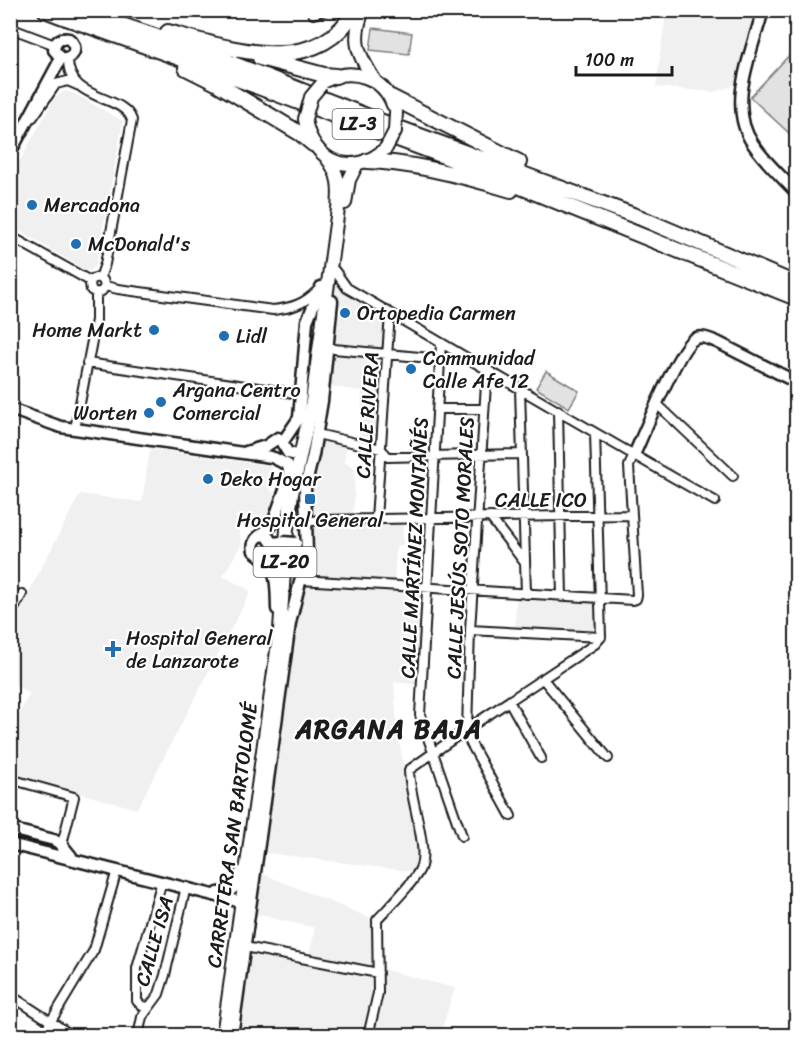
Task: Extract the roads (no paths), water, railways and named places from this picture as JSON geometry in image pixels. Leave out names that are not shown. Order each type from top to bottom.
[{"type":"highway","name":"LZ-3","points":[[45,10],[128,27],[213,56],[369,117],[641,218],[727,254],[746,270],[796,298]]},
{"type":"highway","name":"LZ-3","points":[[226,47],[282,53],[311,49],[332,39],[355,10]]},
{"type":"highway","name":"LZ-3","points":[[82,16],[105,32],[216,83],[301,134],[313,144]]},
{"type":"highway","name":"LZ-3","points":[[128,27],[144,26],[312,72],[341,75]]},
{"type":"highway","name":"LZ-3","points":[[105,32],[393,136],[610,221],[722,268],[746,270],[796,284]]},
{"type":"highway","name":"LZ-3","points":[[391,98],[506,157],[612,202],[641,218]]},
{"type":"highway","name":"LZ-3","points":[[362,163],[385,162],[417,166],[505,188],[610,221]]},
{"type":"main road","points":[[326,157],[346,164],[362,163],[386,148],[395,131],[396,112],[391,98],[375,81],[358,53],[356,34],[363,10]]},
{"type":"main road","points":[[341,75],[358,53]]},
{"type":"main road","points":[[341,75],[361,75],[375,81]]},
{"type":"main road","name":"LZ-20","points":[[326,157],[313,144],[307,132],[305,119],[311,97],[321,85],[341,75]]},
{"type":"main road","name":"CARRETERA SAN BARTOLOMÉ","points":[[326,157],[334,167],[339,181],[333,270]]},
{"type":"main road","name":"CARRETERA SAN BARTOLOMÉ","points":[[223,1035],[280,629],[287,529],[292,494],[312,402],[322,320],[349,180],[362,163]]},
{"type":"main road","points":[[321,287],[333,270]]},
{"type":"main road","name":"LZ-20","points":[[332,300],[333,270]]},
{"type":"main road","name":"CARRETERA SAN BARTOLOMÉ","points":[[223,1035],[284,630],[291,528],[332,300]]},
{"type":"street","points":[[313,14],[325,10]]},
{"type":"street","points":[[763,10],[740,95],[740,111],[751,142],[796,192]]},
{"type":"street","points":[[69,39],[82,16]]},
{"type":"street","points":[[10,28],[55,45]]},
{"type":"street","points":[[10,153],[64,58],[73,54],[74,43],[63,38],[58,40],[54,50],[64,58],[69,73],[78,85]]},
{"type":"street","points":[[28,122],[40,110],[56,84],[68,81],[127,112],[132,120],[105,264],[100,278]]},
{"type":"street","points":[[10,236],[90,282]]},
{"type":"street","points":[[333,270],[347,288],[715,501]]},
{"type":"street","points":[[90,282],[95,278],[100,278]]},
{"type":"street","points":[[100,278],[105,286],[273,310],[296,306],[321,287]]},
{"type":"street","points":[[75,429],[96,320],[96,293],[90,287],[90,282]]},
{"type":"street","points":[[96,293],[102,291],[105,286]]},
{"type":"street","points":[[272,458],[280,441],[298,418],[307,321],[321,287]]},
{"type":"street","points":[[332,300],[316,434],[381,449],[388,457],[522,454]]},
{"type":"street","name":"CALLE RIVERA","points":[[376,519],[390,313]]},
{"type":"street","name":"CARRETERA SAN BARTOLOMÉ","points":[[262,535],[273,523],[290,478],[322,320]]},
{"type":"street","points":[[300,580],[562,597],[636,599],[629,466],[674,367],[688,343],[696,338],[705,337],[796,382]]},
{"type":"street","name":"CALLE MARTÍNEZ MONTAÑÉS","points":[[441,343],[420,715],[462,836]]},
{"type":"street","points":[[327,346],[334,349],[441,359],[459,358],[460,354]]},
{"type":"street","points":[[87,363],[300,397]]},
{"type":"street","name":"CALLE JESÚS SOTO MORALES","points":[[465,730],[487,369]]},
{"type":"street","points":[[520,389],[526,594]]},
{"type":"street","points":[[658,405],[733,476]]},
{"type":"street","points":[[438,409],[484,408]]},
{"type":"street","points":[[10,409],[75,429],[272,458],[288,465],[290,478]]},
{"type":"street","points":[[558,410],[562,597]]},
{"type":"street","points":[[368,1035],[378,993],[377,920],[422,866],[421,845],[409,770],[595,644],[601,637],[595,433]]},
{"type":"street","name":"CARRETERA SAN BARTOLOMÉ","points":[[232,1035],[289,634],[307,553],[301,543],[306,522],[304,498],[316,434]]},
{"type":"street","points":[[280,441],[288,453],[295,452]]},
{"type":"street","points":[[243,453],[280,441]]},
{"type":"street","points":[[272,458],[295,452]]},
{"type":"street","name":"CALLE ICO","points":[[306,522],[632,515]]},
{"type":"street","points":[[490,517],[525,563]]},
{"type":"street","points":[[277,542],[262,555],[254,550],[252,544],[257,536],[262,535],[277,542],[301,543]]},
{"type":"street","name":"CARRETERA SAN BARTOLOMÉ","points":[[223,1035],[237,901],[276,621],[273,568],[262,555]]},
{"type":"street","points":[[10,616],[22,594]]},
{"type":"street","points":[[470,630],[601,637]]},
{"type":"street","points":[[543,679],[608,758]]},
{"type":"street","points":[[509,701],[541,758]]},
{"type":"street","points":[[465,730],[510,816]]},
{"type":"street","points":[[10,779],[74,797],[60,852],[56,856]]},
{"type":"street","points":[[10,829],[54,840],[62,845],[71,856],[89,862],[237,901]]},
{"type":"street","points":[[10,844],[89,862]]},
{"type":"street","points":[[42,1035],[94,950],[117,870]]},
{"type":"street","points":[[211,893],[231,891],[236,888],[241,872]]},
{"type":"street","points":[[149,1007],[142,1006],[137,1001],[137,968],[162,881]]},
{"type":"street","name":"CALLE ISA","points":[[138,1035],[142,1017],[159,994],[186,887]]},
{"type":"street","points":[[244,947],[378,973]]},
{"type":"street","points":[[10,995],[73,1035]]},
{"type":"place","name":"Mercadona","points":[[32,205]]},
{"type":"place","name":"McDonald's","points":[[76,244]]},
{"type":"place","name":"Ortopedia Carmen","points":[[345,313]]},
{"type":"place","name":"Home Markt","points":[[154,330]]},
{"type":"place","name":"Lidl","points":[[224,336]]},
{"type":"place","name":"Communidad Calle Afe 12","points":[[411,369]]},
{"type":"place","name":"Argana Centro Comercial","points":[[161,402]]},
{"type":"place","name":"Worten","points":[[149,413]]},
{"type":"place","name":"Deko Hogar","points":[[208,479]]},
{"type":"place","name":"Hospital General","points":[[310,499]]},
{"type":"place","name":"Hospital General de Lanzarote","points":[[113,649]]},
{"type":"district","name":"ARGANA BAJA","points":[[389,729]]}]
